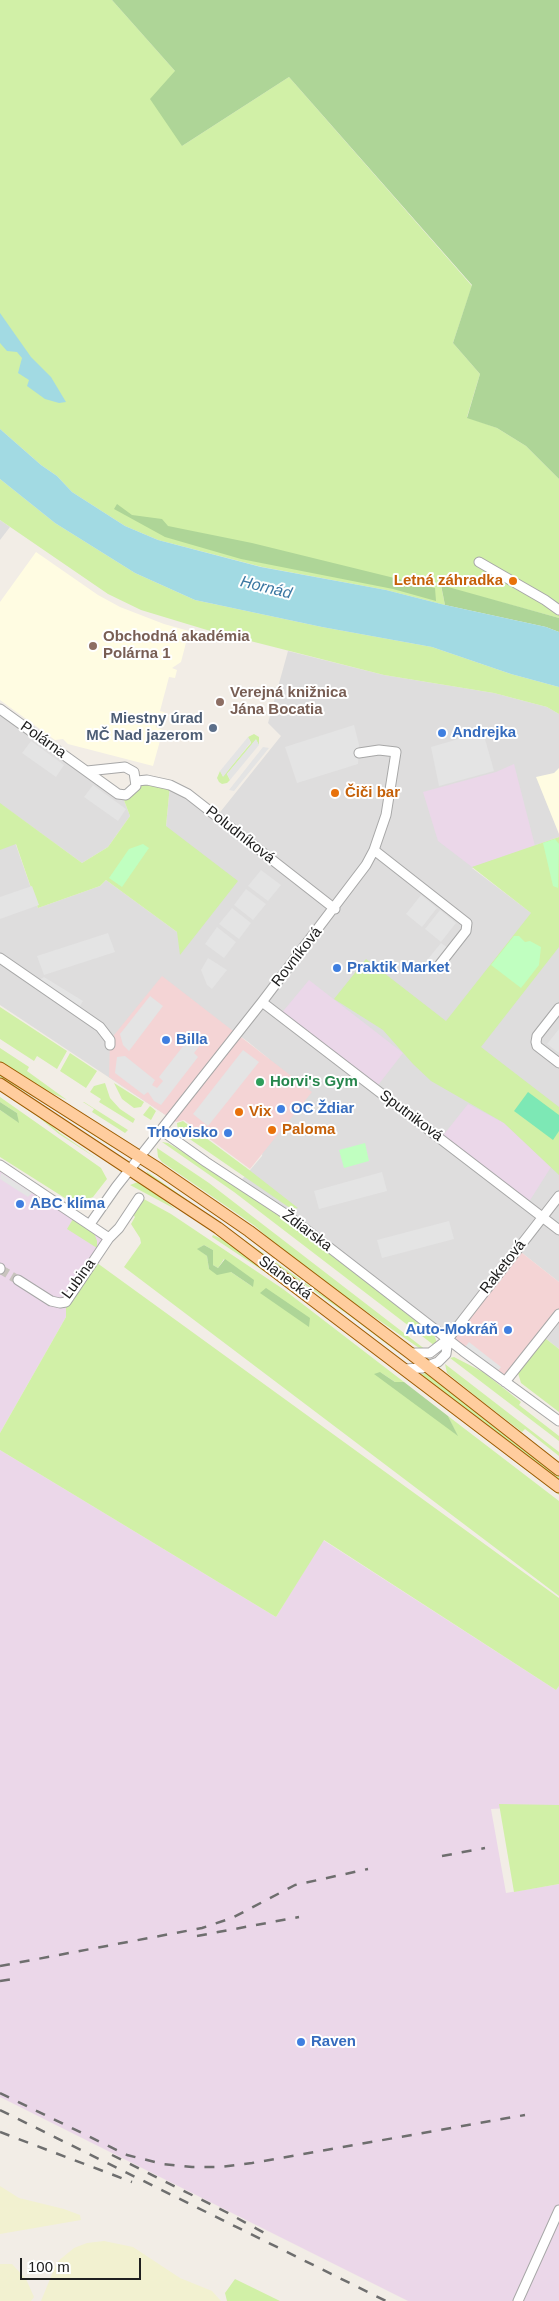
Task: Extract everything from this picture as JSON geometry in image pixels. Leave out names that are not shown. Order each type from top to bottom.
[{"type":"main road","name":"Slanecká","points":[[0,1068],[140,1157],[248,1231],[410,1353],[559,1470]]},
{"type":"main road","name":"Slanecká","points":[[0,1084],[218,1228],[559,1487]]},
{"type":"street","points":[[479,562],[559,610]]},
{"type":"street","name":"Polárna","points":[[0,709],[122,796],[133,790],[137,781]]},
{"type":"street","name":"Rovníková","points":[[130,1169],[262,1002],[366,865],[374,850],[386,815],[396,752],[379,750],[359,753]]},
{"type":"street","points":[[87,771],[125,767],[134,772],[137,781]]},
{"type":"street","name":"Poludníková","points":[[137,781],[147,780],[170,784],[188,794],[334,909]]},
{"type":"street","points":[[374,850],[466,923],[466,932],[437,968]]},
{"type":"street","points":[[0,958],[100,1027],[110,1040],[110,1045]]},
{"type":"street","name":"Sputniková","points":[[262,1002],[559,1230]]},
{"type":"street","points":[[559,1008],[537,1036],[536,1042],[537,1046],[559,1063]]},
{"type":"street","name":"Ždiarska","points":[[161,1130],[290,1217],[463,1352],[559,1421]]},
{"type":"street","points":[[0,1165],[109,1238]]},
{"type":"street","points":[[90,1224],[130,1169]]},
{"type":"street","name":"Raketová","points":[[410,1353],[430,1353],[448,1339],[559,1196]]},
{"type":"street","name":"Lubina","points":[[18,1280],[51,1301],[66,1302],[109,1238],[119,1228],[139,1198]]},
{"type":"street","points":[[505,1382],[559,1314]]},
{"type":"street","points":[[445,1382],[440,1367],[448,1339]]},
{"type":"street","points":[[404,1368],[426,1367],[452,1351],[463,1352]]},
{"type":"street","points":[[518,2301],[559,2210]]},
{"type":"shaded area","points":[[0,520],[10,527],[0,540]]},
{"type":"shaded area","name":"Obchodná akadémia Polárna 1","points":[[36,552],[98,595],[120,607],[164,624],[189,631],[181,662],[172,668],[177,670],[175,678],[169,677],[160,711],[166,713],[164,721],[158,719],[156,727],[163,730],[153,766],[68,744],[63,739],[55,740],[0,700],[0,602]]},
{"type":"shaded area","points":[[288,651],[384,675],[494,693],[547,707],[559,714],[559,837],[472,868],[559,934],[559,1282],[517,1249],[448,1339],[239,1183],[262,1156],[269,1059],[247,1041],[237,1034],[170,1118],[0,1005],[0,709],[122,795],[130,816],[108,847],[82,863],[2,805],[38,908],[100,886],[106,880],[177,932],[166,826],[170,785],[217,816],[281,736],[268,723]]},
{"type":"shaded area","points":[[354,725],[359,745],[358,764],[297,783],[285,747]]},
{"type":"shaded area","points":[[483,732],[494,771],[439,786],[431,747]]},
{"type":"shaded area","points":[[248,737],[251,742],[223,777],[220,771]]},
{"type":"shaded area","points":[[256,739],[259,745],[230,780],[227,774]]},
{"type":"shaded area","points":[[31,741],[64,765],[56,777],[22,753]]},
{"type":"shaded area","points":[[263,747],[269,748],[234,791],[229,790]]},
{"type":"shaded area","points":[[514,764],[535,846],[472,867],[438,841],[423,792],[496,772]]},
{"type":"shaded area","points":[[559,768],[559,834],[536,777],[554,773]]},
{"type":"shaded area","points":[[93,785],[126,809],[118,821],[84,797]]},
{"type":"shaded area","points":[[261,870],[281,885],[268,901],[248,886]]},
{"type":"shaded area","points":[[32,886],[39,905],[0,919],[0,897]]},
{"type":"shaded area","points":[[246,889],[266,904],[253,920],[234,905]]},
{"type":"shaded area","points":[[421,895],[437,908],[422,927],[406,914]]},
{"type":"shaded area","points":[[232,908],[251,923],[239,939],[219,924]]},
{"type":"shaded area","points":[[440,910],[456,923],[441,942],[425,929]]},
{"type":"shaded area","points":[[217,927],[236,942],[224,958],[205,944]]},
{"type":"shaded area","points":[[108,933],[115,952],[44,975],[37,956]]},
{"type":"shaded area","points":[[441,943],[455,953],[437,975],[423,965]]},
{"type":"shaded area","points":[[208,958],[227,970],[212,989],[207,985],[201,970]]},
{"type":"shaded area","points":[[162,976],[312,1092],[250,1169],[184,1120],[176,1122],[109,1077],[110,1040]]},
{"type":"shaded area","points":[[44,977],[83,1001],[80,1006],[39,980]]},
{"type":"shaded area","points":[[309,980],[403,1053],[375,1089],[280,1015]]},
{"type":"shaded area","points":[[150,996],[163,1006],[129,1051],[123,1045],[120,1034]]},
{"type":"shaded area","points":[[559,1029],[559,1053],[547,1044]]},
{"type":"shaded area","points":[[191,1036],[201,1044],[194,1053],[198,1057],[161,1105],[154,1101],[148,1092],[144,1095],[115,1073],[117,1057],[125,1056],[155,1080],[152,1085],[157,1088],[163,1081],[159,1077]]},
{"type":"shaded area","points":[[243,1050],[259,1062],[208,1126],[193,1114]]},
{"type":"shaded area","points":[[468,1104],[504,1123],[551,1167],[527,1205],[441,1138]]},
{"type":"shaded area","points":[[0,1165],[109,1238],[66,1302],[66,1317],[0,1433]]},
{"type":"shaded area","points":[[382,1172],[387,1191],[319,1209],[314,1191]]},
{"type":"shaded area","points":[[1,1173],[32,1193],[28,1197],[0,1179]]},
{"type":"shaded area","points":[[449,1221],[454,1239],[382,1258],[377,1240]]},
{"type":"shaded area","points":[[517,1249],[559,1282],[559,1312],[505,1382],[448,1339]]},
{"type":"shaded area","points":[[559,1312],[559,1349],[541,1335]]},
{"type":"shaded area","points":[[469,1342],[501,1367],[497,1372],[465,1347]]},
{"type":"shaded area","points":[[0,1450],[276,1617],[323,1540],[556,1690],[559,1686],[559,1805],[491,1809],[506,1893],[559,1884],[559,2301],[408,2301],[0,2097]]},
{"type":"green space","points":[[0,0],[112,0],[175,71],[182,146],[289,77],[472,286],[453,343],[480,374],[467,417],[497,428],[526,446],[559,479],[559,618],[441,586],[445,605],[386,590],[262,567],[158,540],[125,526],[72,492],[57,476],[41,465],[0,429]]},
{"type":"green space","points":[[112,0],[559,0],[559,479],[526,446],[497,428],[467,418],[480,374],[453,343],[472,285],[289,77],[182,146],[150,99],[175,71]]},
{"type":"green space","points":[[0,479],[55,523],[135,573],[195,600],[322,627],[432,647],[511,674],[559,687],[559,714],[547,707],[494,693],[384,675],[207,630],[141,610],[108,594],[0,520]]},
{"type":"green space","points":[[117,504],[132,515],[162,519],[168,526],[252,543],[435,588],[436,601],[393,589],[241,559],[165,537],[114,509]]},
{"type":"green space","points":[[441,585],[559,618],[559,632],[546,627],[445,605]]},
{"type":"green space","points":[[254,734],[259,737],[259,745],[256,740],[227,774],[230,780],[227,783],[222,784],[219,782],[217,778],[220,771],[223,776],[251,743],[248,737]]},
{"type":"green space","points":[[137,781],[170,785],[166,826],[238,881],[180,955],[177,932],[106,880],[100,886],[38,908],[16,844],[0,850],[0,803],[82,863],[108,847],[130,816],[122,795]]},
{"type":"green space","points":[[559,837],[559,947],[481,1047],[559,1107],[559,1175],[504,1123],[431,1081],[383,1030],[334,999],[366,959],[446,1021],[531,913],[472,867]]},
{"type":"green space","points":[[555,839],[559,844],[558,888],[553,886],[543,843]]},
{"type":"green space","points":[[143,844],[149,848],[122,887],[109,878],[129,849]]},
{"type":"green space","points":[[514,936],[519,936],[525,942],[530,941],[541,947],[539,965],[521,988],[491,965]]},
{"type":"green space","points":[[0,1007],[67,1051],[57,1069],[37,1056],[34,1061],[0,1039]]},
{"type":"green space","points":[[0,1048],[29,1067],[27,1071],[67,1100],[47,1091],[0,1063]]},
{"type":"green space","points":[[70,1053],[97,1071],[86,1088],[60,1071]]},
{"type":"green space","points":[[0,1074],[113,1145],[112,1147],[0,1077]]},
{"type":"green space","points":[[105,1083],[110,1098],[120,1109],[135,1119],[133,1123],[99,1102],[101,1099],[90,1092],[94,1086]]},
{"type":"green space","points":[[114,1083],[144,1102],[141,1107],[134,1108],[122,1099]]},
{"type":"green space","points":[[0,1089],[38,1114],[60,1133],[102,1162],[59,1134],[37,1116],[0,1091]]},
{"type":"green space","points":[[528,1092],[559,1115],[559,1131],[553,1140],[514,1111]]},
{"type":"green space","points":[[0,1097],[101,1168],[107,1179],[93,1197],[79,1202],[68,1200],[0,1157],[0,1110],[18,1122],[17,1113],[0,1102]]},
{"type":"green space","points":[[0,1102],[17,1113],[19,1123],[0,1110]]},
{"type":"green space","points":[[83,1102],[128,1130],[125,1133],[92,1112],[94,1109]]},
{"type":"green space","points":[[150,1106],[156,1111],[151,1120],[143,1115]]},
{"type":"green space","points":[[183,1121],[298,1208],[293,1209],[287,1206],[178,1131],[177,1123]]},
{"type":"green space","points":[[162,1142],[168,1143],[188,1155],[288,1222],[434,1334],[437,1343],[435,1346],[234,1192]]},
{"type":"green space","points":[[365,1143],[369,1161],[344,1168],[339,1150]]},
{"type":"green space","points":[[157,1148],[209,1183],[426,1350],[419,1348],[299,1265],[255,1226],[162,1162],[158,1157]]},
{"type":"green space","points":[[146,1171],[351,1315],[409,1361],[350,1316],[149,1176]]},
{"type":"green space","points":[[138,1182],[149,1187],[175,1209],[130,1185]]},
{"type":"green space","points":[[142,1198],[171,1214],[283,1289],[404,1382],[395,1382],[380,1372],[457,1435],[448,1416],[559,1501],[559,1596],[124,1267],[141,1243],[131,1224],[135,1217],[132,1213]],"holes":[[[204,1245],[213,1250],[213,1265],[218,1268],[224,1259],[253,1287],[231,1272],[209,1269],[207,1256],[198,1249]]]},
{"type":"green space","points":[[73,1219],[94,1233],[97,1248],[67,1229]]},
{"type":"green space","points":[[213,1235],[235,1245],[287,1284],[559,1493],[559,1495],[286,1286],[212,1237]]},
{"type":"green space","points":[[204,1245],[213,1250],[213,1265],[218,1268],[225,1259],[254,1280],[253,1287],[231,1272],[217,1275],[209,1269],[207,1256],[197,1249]]},
{"type":"green space","points":[[93,1260],[559,1598],[559,1686],[556,1690],[324,1540],[276,1617],[0,1450],[0,1433],[66,1317],[66,1302]]},
{"type":"green space","points":[[266,1288],[310,1318],[309,1327],[260,1293]]},
{"type":"green space","points":[[541,1335],[559,1349],[559,1412],[521,1383],[518,1373]]},
{"type":"green space","points":[[454,1357],[483,1372],[521,1402],[519,1405],[559,1436],[559,1441],[450,1358]]},
{"type":"green space","points":[[445,1364],[559,1452],[559,1456],[525,1429],[522,1432],[447,1373]]},
{"type":"green space","points":[[380,1372],[395,1382],[404,1382],[448,1416],[458,1436],[374,1374]]},
{"type":"green space","points":[[427,1373],[559,1476],[559,1481],[419,1374]]},
{"type":"green space","points":[[499,1804],[559,1805],[559,1884],[514,1892]]},
{"type":"green space","points":[[0,2186],[19,2198],[80,2215],[81,2220],[0,2234]]},
{"type":"green space","points":[[104,2241],[133,2247],[180,2278],[212,2291],[221,2301],[41,2301],[57,2262],[74,2248],[87,2243]]},
{"type":"green space","points":[[0,2264],[12,2264],[26,2279],[34,2297],[31,2301],[0,2301]]},
{"type":"green space","points":[[235,2279],[280,2301],[227,2301],[225,2293]]},
{"type":"water","points":[[0,313],[31,357],[51,377],[66,402],[59,403],[45,399],[27,386],[29,380],[18,373],[22,358],[17,352],[7,351],[0,343]]},
{"type":"water","name":"Hornád","points":[[0,429],[41,465],[57,476],[72,492],[125,526],[158,540],[261,567],[386,590],[546,627],[559,632],[559,687],[511,674],[432,647],[322,627],[195,600],[135,573],[55,523],[0,479]]},
{"type":"tunnel","points":[[0,1269],[18,1280]]},
{"type":"railway","points":[[442,1856],[485,1848]]},
{"type":"railway","points":[[0,1966],[202,1928],[232,1918],[295,1885],[368,1869]]},
{"type":"railway","points":[[197,1936],[299,1917]]},
{"type":"railway","points":[[0,1981],[13,1979]]},
{"type":"railway","points":[[0,2093],[127,2155],[163,2164],[192,2167],[221,2167],[252,2163],[525,2115]]},
{"type":"railway","points":[[0,2110],[386,2301]]},
{"type":"railway","points":[[0,2132],[132,2182]]},
{"type":"railway","points":[[112,2155],[270,2236]]},
{"type":"place","name":"Letná záhradka","points":[[513,581]]},
{"type":"place","name":"Obchodná akadémia Polárna 1","points":[[93,646]]},
{"type":"place","name":"Verejná knižnica Jána Bocatia","points":[[220,702]]},
{"type":"place","name":"Miestny úrad MČ Nad jazerom","points":[[213,728]]},
{"type":"place","name":"Andrejka","points":[[442,733]]},
{"type":"place","name":"Čiči bar","points":[[335,793]]},
{"type":"place","name":"Praktik Market","points":[[337,968]]},
{"type":"place","name":"Billa","points":[[166,1040]]},
{"type":"place","name":"Horvi's Gym","points":[[260,1082]]},
{"type":"place","name":"OC Ždiar","points":[[281,1109]]},
{"type":"place","name":"Vix","points":[[239,1112]]},
{"type":"place","name":"Paloma","points":[[272,1130]]},
{"type":"place","name":"Trhovisko","points":[[228,1133]]},
{"type":"place","name":"ABC klíma","points":[[20,1204]]},
{"type":"place","name":"Auto-Mokráň","points":[[508,1330]]},
{"type":"place","name":"Raven","points":[[301,2042]]}]
